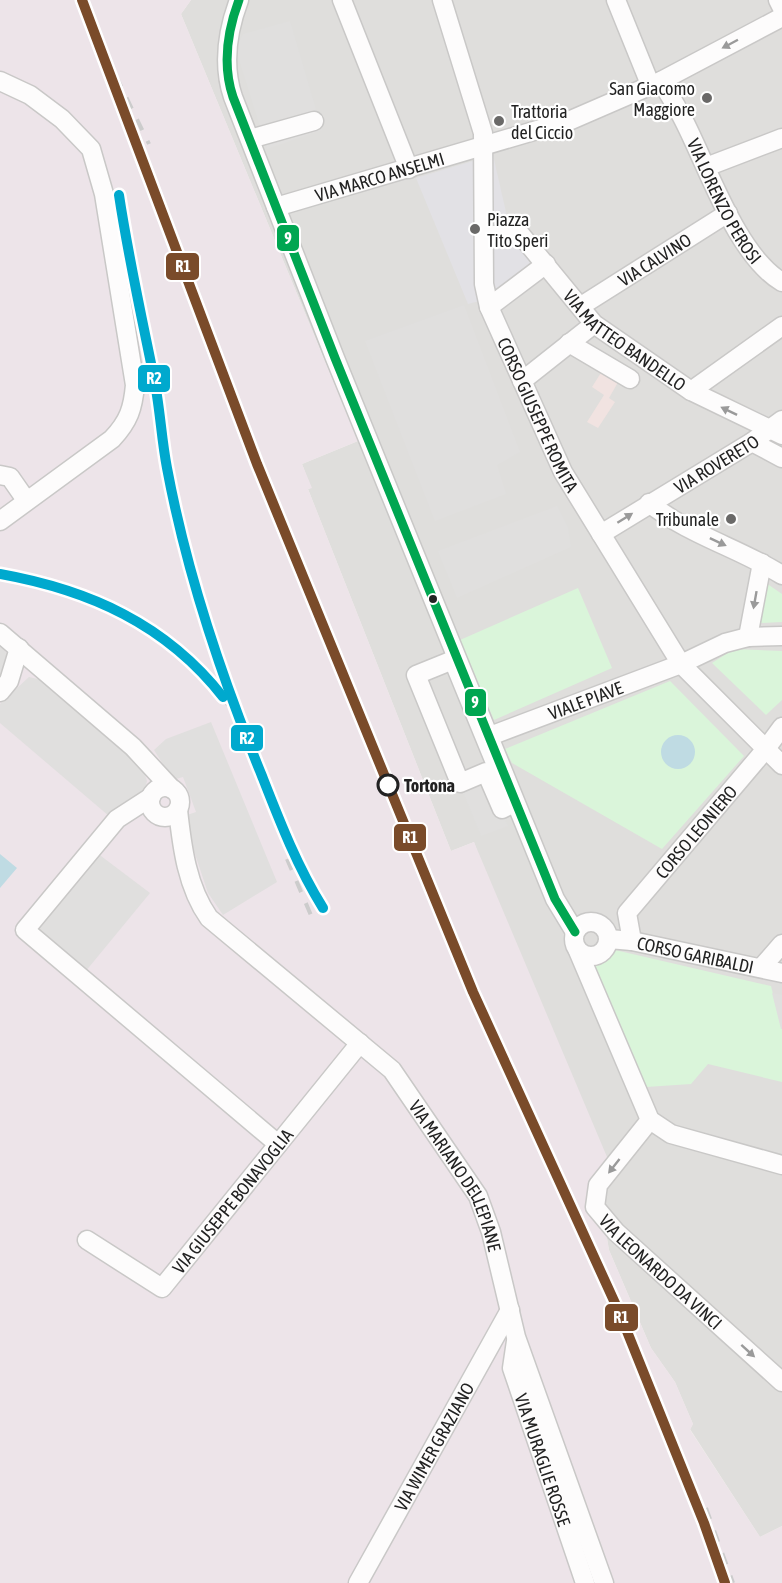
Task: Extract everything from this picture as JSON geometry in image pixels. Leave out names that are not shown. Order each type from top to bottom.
[{"type":"street","points":[[225,0],[218,31],[218,58],[335,358],[555,899],[575,932],[574,942],[650,1120],[671,1134],[782,1165]]},
{"type":"street","points":[[232,94],[227,76],[226,51],[239,0]]},
{"type":"street","points":[[342,0],[409,169]]},
{"type":"street","name":"CORSO GIUSEPPE ROMITA","points":[[442,0],[484,146],[484,284],[489,307],[563,472],[681,664],[782,765]]},
{"type":"street","name":"VIA LORENZO PEROSI","points":[[616,0],[656,83],[682,117],[728,213],[760,263],[772,276],[782,282]]},
{"type":"street","points":[[778,0],[782,16]]},
{"type":"street","name":"VIA MARCO ANSELMI","points":[[276,207],[571,120],[656,83],[782,16]]},
{"type":"street","points":[[0,81],[30,95],[62,119],[91,149],[104,194],[135,384],[133,409],[126,424],[112,439],[0,521]]},
{"type":"street","points":[[250,140],[314,121]]},
{"type":"street","points":[[706,167],[782,138]]},
{"type":"street","name":"VIA CALVINO","points":[[581,306],[728,213]]},
{"type":"street","name":"VIA MATTEO BANDELLO","points":[[484,235],[521,235],[594,324],[691,391],[777,429]]},
{"type":"street","points":[[489,307],[546,264]]},
{"type":"street","points":[[522,381],[594,324]]},
{"type":"street","points":[[691,391],[782,326]]},
{"type":"street","points":[[569,343],[630,379]]},
{"type":"street","name":"VIA ROVERETO","points":[[601,534],[649,503],[777,429]]},
{"type":"street","points":[[752,442],[782,458]]},
{"type":"street","points":[[0,475],[10,477],[26,500]]},
{"type":"street","points":[[649,503],[672,520],[775,566],[748,637]]},
{"type":"street","name":"VIA MARIANO DELLEPIANE","points":[[0,633],[145,759],[178,796],[161,806]]},
{"type":"street","name":"VIALE PIAVE","points":[[490,736],[681,664],[724,643],[748,637],[782,636]]},
{"type":"street","points":[[5,686],[19,648]]},
{"type":"street","points":[[453,660],[512,804],[501,809],[486,772],[460,783],[416,675],[453,660]]},
{"type":"street","points":[[5,686],[42,668]]},
{"type":"street","name":"CORSO LEONIERO","points":[[632,941],[627,913],[782,727]]},
{"type":"street","name":"VIA MARIANO DELLEPIANE","points":[[145,759],[161,806],[182,848],[197,897],[209,918],[392,1070],[478,1196],[491,1232],[516,1336],[604,1583]]},
{"type":"street","points":[[161,806],[117,819],[25,930],[278,1144]]},
{"type":"street","points":[[575,932],[583,924],[595,922],[604,928],[609,939],[606,949],[598,956],[587,957],[578,951]]},
{"type":"street","name":"CORSO GARIBALDI","points":[[609,939],[632,941],[782,974]]},
{"type":"street","points":[[761,968],[782,944]]},
{"type":"street","name":"VIA GIUSEPPE BONAVOGLIA","points":[[87,1240],[162,1288],[360,1043]]},
{"type":"street","name":"VIA LEONARDO DA VINCI","points":[[650,1120],[598,1185],[595,1208],[615,1232],[782,1382]]},
{"type":"street","name":"VIA WIMER GRAZIANO","points":[[358,1583],[510,1310]]},
{"type":"street","name":"VIA MURAGLIE ROSSE","points":[[516,1336],[512,1368],[585,1583]]},
{"type":"shaded area","points":[[0,0],[191,0],[181,14],[358,441],[302,464],[312,488],[308,489],[451,851],[474,842],[610,1164],[588,1198],[605,1227],[609,1250],[651,1348],[675,1382],[693,1424],[690,1430],[760,1537],[782,1526],[782,1583],[0,1583]]},
{"type":"shaded area","points":[[191,0],[782,0],[782,1526],[760,1537],[690,1429],[693,1424],[675,1382],[651,1348],[609,1250],[605,1227],[474,842],[451,851],[308,489],[311,488],[302,464],[358,441],[181,14]]},
{"type":"shaded area","points":[[290,21],[322,130],[267,149],[236,50],[243,34]]},
{"type":"shaded area","name":"Piazza Tito Speri","points":[[493,155],[508,221],[548,270],[494,297],[468,304],[416,178]]},
{"type":"shaded area","points":[[464,305],[520,452],[497,465],[506,494],[435,521],[365,341]]},
{"type":"shaded area","points":[[604,368],[621,377],[609,398],[615,402],[598,428],[587,422],[604,395],[592,387]]},
{"type":"shaded area","points":[[557,506],[568,528],[571,547],[457,598],[438,551]]},
{"type":"shaded area","points":[[0,645],[8,655],[8,664],[0,677]]},
{"type":"shaded area","points":[[29,677],[42,680],[143,769],[147,781],[144,792],[109,816],[0,723],[0,704]]},
{"type":"shaded area","points":[[211,722],[277,882],[223,915],[208,893],[186,827],[187,815],[196,812],[183,777],[173,780],[154,750],[166,739]]},
{"type":"shaded area","points":[[486,773],[508,826],[481,836],[460,785]]},
{"type":"shaded area","points":[[97,853],[150,893],[85,972],[35,930]]},
{"type":"shaded area","points":[[772,993],[782,995],[782,1029],[781,1029]]},
{"type":"green space","points":[[766,583],[782,594],[782,622],[760,623]]},
{"type":"green space","points":[[578,588],[612,668],[494,720],[460,640]]},
{"type":"green space","points":[[734,649],[782,651],[782,700],[766,715],[712,663]]},
{"type":"green space","points":[[670,681],[744,756],[662,849],[512,763],[505,749]]},
{"type":"green space","points":[[615,950],[771,986],[782,1029],[782,1082],[708,1064],[691,1084],[646,1087],[594,967]]},
{"type":"water","points":[[678,735],[690,740],[695,752],[690,764],[678,769],[666,764],[661,752],[666,740]]},
{"type":"water","points":[[0,854],[17,868],[0,888]]},
{"type":"railway","points":[[95,33],[149,144]]},
{"type":"railway","points":[[119,195],[155,385],[167,468],[195,586],[219,663],[275,810],[289,844],[323,908]]},
{"type":"railway","points":[[0,574],[66,590],[128,616],[156,633],[182,654],[228,705]]},
{"type":"railway","points":[[287,859],[313,920]]},
{"type":"railway","points":[[706,1508],[733,1583]]},
{"type":"transit line","name":"R1","points":[[82,0],[257,464],[473,992],[620,1314],[704,1523],[725,1583]]},
{"type":"transit line","name":"9","points":[[239,0],[231,24],[227,48],[228,72],[233,97],[335,358],[555,899],[575,932]]},
{"type":"transit line","name":"R2","points":[[119,195],[155,385],[167,468],[195,586],[219,663],[275,810],[289,844],[323,908]]},
{"type":"transit line","name":"R2","points":[[0,574],[64,590],[124,614],[177,649],[201,671],[223,697]]},
{"type":"place","name":"San Giacomo Maggiore","points":[[707,98]]},
{"type":"place","name":"Trattoria del Ciccio","points":[[499,121]]},
{"type":"place","name":"Piazza Tito Speri","points":[[475,229]]},
{"type":"place","name":"Tribunale","points":[[731,519]]},
{"type":"place","name":"Tortona","points":[[388,785]]}]
